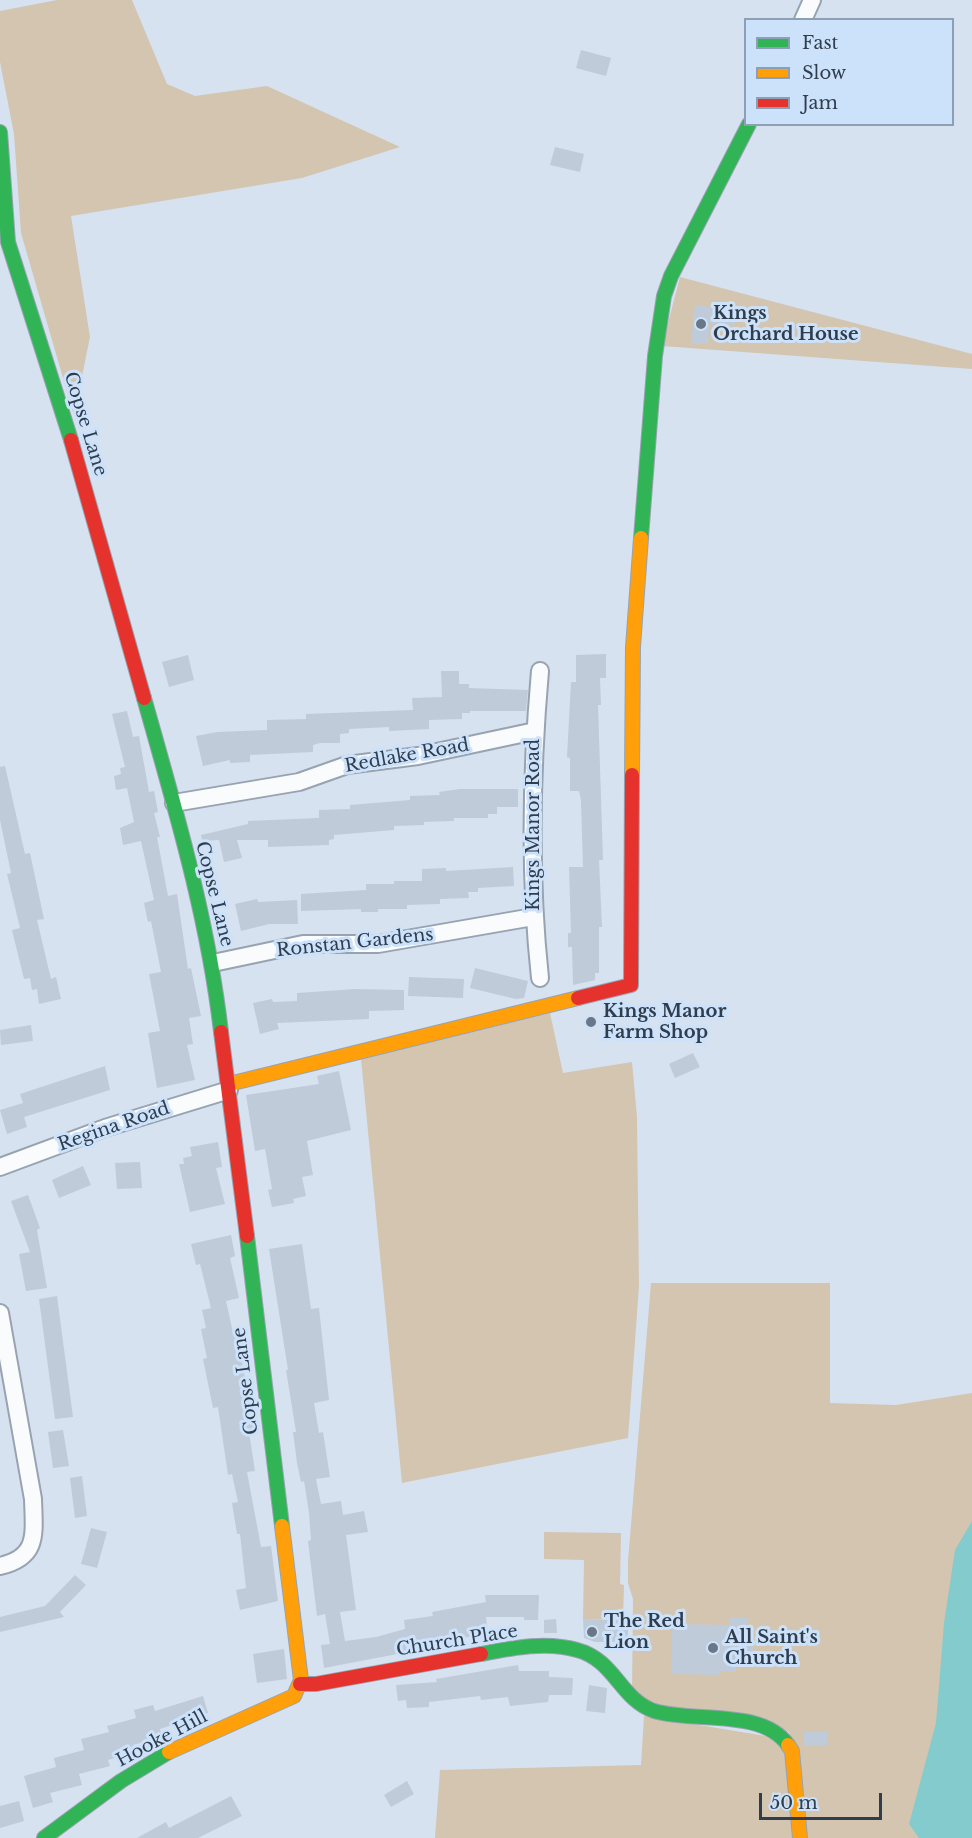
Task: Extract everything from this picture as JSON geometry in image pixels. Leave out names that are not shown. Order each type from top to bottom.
[{"type":"street","points":[[804,18],[812,0]]},
{"type":"street","points":[[229,1087],[631,986],[633,647],[656,356],[664,296],[671,276],[748,126]]},
{"type":"street","name":"Copse Lane","points":[[0,132],[8,242],[78,464],[174,803],[213,963],[300,1684]]},
{"type":"street","name":"Kings Manor Road","points":[[540,671],[535,731],[533,918],[540,978]]},
{"type":"street","name":"Redlake Road","points":[[174,803],[299,782],[347,765],[418,756],[535,731]]},
{"type":"street","name":"Ronstan Gardens","points":[[213,963],[303,944],[378,944],[533,918]]},
{"type":"street","name":"Regina Road","points":[[0,1167],[105,1128],[229,1087]]},
{"type":"street","points":[[0,1313],[33,1499],[34,1525],[32,1548],[17,1562],[0,1566]]},
{"type":"street","name":"Church Place","points":[[300,1684],[316,1684],[533,1647],[575,1650],[596,1657],[613,1673],[630,1699],[655,1711],[759,1724],[781,1734],[792,1751],[800,1838]]},
{"type":"street","name":"Hooke Hill","points":[[44,1838],[121,1780],[167,1753],[294,1696],[300,1684]]},
{"type":"shaded area","points":[[57,0],[132,0],[167,84],[195,96],[267,86],[400,147],[302,178],[71,216],[90,337],[74,416],[21,233],[14,134],[0,62],[0,11]]},
{"type":"shaded area","points":[[680,277],[972,354],[972,369],[662,346]]},
{"type":"shaded area","points":[[550,1013],[563,1073],[632,1062],[637,1117],[639,1286],[628,1438],[402,1483],[361,1059]]},
{"type":"shaded area","points":[[651,1283],[830,1283],[830,1403],[896,1405],[972,1393],[972,1838],[806,1838],[789,1732],[651,1704],[632,1690],[633,1599],[628,1583],[628,1561]]},
{"type":"shaded area","points":[[972,1521],[972,1838],[919,1838],[909,1824],[936,1723],[944,1623],[955,1550]]},
{"type":"shaded area","points":[[544,1532],[621,1533],[620,1584],[624,1585],[623,1620],[583,1619],[584,1560],[544,1559]]},
{"type":"shaded area","points":[[644,1716],[772,1737],[786,1755],[794,1838],[435,1838],[440,1770],[641,1765]]},
{"type":"building","points":[[581,50],[611,58],[606,76],[576,68]]},
{"type":"building","points":[[555,147],[584,154],[580,172],[550,165]]},
{"type":"building","name":"Kings Orchard House","points":[[695,305],[737,310],[735,325],[710,323],[708,344],[691,343]]},
{"type":"building","points":[[606,654],[606,678],[600,678],[601,705],[598,705],[603,860],[599,860],[602,927],[599,927],[599,973],[595,973],[595,980],[573,985],[572,947],[568,947],[568,933],[571,933],[569,867],[583,867],[581,800],[579,791],[570,791],[570,758],[567,757],[571,682],[576,682],[576,655]]},
{"type":"building","points":[[188,655],[194,680],[169,687],[162,662]]},
{"type":"building","points":[[441,671],[459,671],[459,684],[469,684],[469,688],[528,690],[526,711],[470,711],[470,713],[462,713],[462,719],[429,720],[429,729],[389,731],[389,727],[349,729],[349,733],[340,734],[340,743],[313,745],[313,752],[250,755],[250,762],[230,763],[230,760],[203,766],[196,736],[217,732],[267,730],[267,720],[306,719],[306,714],[413,710],[412,698],[442,697]]},
{"type":"building","points":[[127,711],[133,737],[139,736],[149,792],[154,791],[158,812],[154,813],[160,837],[157,837],[168,896],[177,894],[188,969],[191,968],[201,1016],[189,1018],[193,1044],[187,1045],[195,1080],[157,1088],[148,1033],[160,1031],[149,974],[161,972],[151,921],[148,922],[144,903],[154,900],[141,841],[123,845],[120,828],[134,822],[127,788],[116,790],[114,776],[121,774],[120,768],[125,767],[112,714]]},
{"type":"building","points":[[5,766],[25,854],[30,853],[44,919],[37,920],[51,979],[56,977],[61,999],[39,1004],[37,989],[32,990],[30,978],[24,979],[12,930],[20,928],[7,874],[11,873],[0,820],[0,767]]},
{"type":"building","points":[[460,789],[518,789],[518,807],[497,807],[497,814],[488,814],[488,818],[454,818],[454,821],[424,822],[424,825],[394,826],[394,830],[334,835],[334,839],[329,840],[329,845],[268,847],[268,840],[237,840],[242,858],[224,862],[219,840],[202,841],[201,835],[248,824],[248,821],[319,818],[319,810],[350,809],[350,805],[410,800],[410,796],[440,795],[439,792]]},
{"type":"building","points":[[513,867],[514,886],[478,888],[478,892],[468,892],[469,898],[440,899],[440,904],[407,905],[407,909],[378,909],[378,912],[361,912],[361,909],[301,911],[301,894],[366,890],[366,884],[422,881],[422,869],[446,868],[446,871]]},
{"type":"building","points":[[257,899],[258,902],[297,900],[298,924],[269,924],[241,931],[235,904]]},
{"type":"building","points":[[475,968],[528,981],[524,998],[516,999],[470,988]]},
{"type":"building","points":[[409,977],[464,979],[463,998],[408,996]]},
{"type":"building","points":[[356,989],[404,990],[404,1010],[369,1011],[369,1019],[277,1023],[279,1029],[260,1034],[253,1003],[272,999],[273,1002],[297,1001],[297,993]]},
{"type":"building","points":[[31,1025],[33,1041],[1,1045],[0,1030]]},
{"type":"building","points":[[693,1053],[700,1067],[675,1078],[669,1064]]},
{"type":"building","points":[[105,1066],[110,1090],[24,1117],[27,1127],[7,1134],[0,1110],[23,1103],[20,1094]]},
{"type":"building","points":[[339,1071],[351,1130],[307,1141],[313,1175],[302,1177],[306,1196],[293,1199],[294,1203],[272,1207],[268,1190],[272,1189],[265,1149],[255,1151],[246,1095],[319,1084],[317,1076]]},
{"type":"building","points":[[218,1142],[222,1167],[216,1168],[225,1204],[190,1212],[179,1164],[184,1164],[183,1158],[192,1156],[190,1147]]},
{"type":"building","points":[[140,1162],[142,1188],[117,1189],[115,1163]]},
{"type":"building","points":[[83,1166],[91,1185],[59,1198],[52,1180]]},
{"type":"building","points":[[28,1195],[40,1228],[37,1230],[47,1288],[26,1291],[19,1254],[30,1252],[11,1201]]},
{"type":"building","points":[[231,1235],[235,1256],[230,1258],[239,1298],[226,1301],[233,1333],[240,1331],[243,1345],[239,1346],[255,1431],[249,1432],[255,1471],[247,1472],[261,1547],[271,1546],[278,1601],[240,1610],[236,1590],[246,1588],[240,1534],[237,1534],[232,1503],[238,1502],[232,1474],[228,1475],[218,1407],[213,1408],[203,1359],[207,1358],[201,1329],[206,1328],[202,1310],[211,1308],[200,1264],[196,1265],[191,1244]]},
{"type":"building","points":[[302,1244],[311,1309],[319,1308],[329,1400],[314,1403],[319,1433],[323,1432],[330,1477],[316,1479],[321,1504],[341,1501],[343,1515],[364,1511],[368,1532],[346,1535],[356,1610],[340,1612],[345,1641],[376,1637],[405,1629],[404,1620],[433,1616],[432,1612],[486,1602],[485,1595],[539,1595],[538,1620],[524,1620],[524,1617],[486,1617],[488,1635],[459,1638],[460,1642],[324,1668],[321,1645],[330,1644],[325,1614],[317,1616],[308,1541],[311,1540],[309,1513],[304,1481],[301,1482],[297,1463],[293,1432],[296,1432],[286,1370],[288,1370],[269,1249]]},
{"type":"building","points":[[57,1296],[73,1417],[55,1419],[39,1299]]},
{"type":"building","points":[[63,1430],[69,1466],[53,1468],[48,1432]]},
{"type":"building","points":[[82,1476],[87,1516],[75,1518],[70,1478]]},
{"type":"building","points":[[91,1528],[107,1532],[97,1568],[81,1564]]},
{"type":"building","points":[[75,1575],[86,1585],[60,1612],[64,1617],[0,1632],[0,1617],[45,1606]]},
{"type":"building","name":"All Saint's Church","points":[[729,1618],[748,1618],[747,1641],[754,1641],[754,1659],[736,1659],[736,1672],[720,1671],[720,1675],[671,1674],[672,1624],[729,1625]]},
{"type":"building","points":[[556,1619],[557,1633],[544,1633],[544,1620]]},
{"type":"building","points":[[583,1619],[628,1620],[628,1642],[595,1642],[584,1638]]},
{"type":"building","points":[[284,1649],[287,1679],[257,1683],[253,1654]]},
{"type":"building","points":[[518,1665],[519,1671],[549,1671],[549,1677],[573,1678],[572,1695],[549,1695],[548,1702],[510,1706],[508,1697],[481,1700],[480,1696],[429,1702],[429,1707],[407,1708],[406,1700],[398,1701],[396,1685],[437,1682],[436,1679]]},
{"type":"building","points":[[589,1685],[607,1688],[605,1713],[586,1711]]},
{"type":"building","points":[[203,1696],[208,1713],[160,1729],[162,1737],[133,1745],[136,1752],[108,1760],[110,1766],[79,1774],[82,1785],[50,1793],[53,1802],[33,1808],[24,1776],[56,1767],[54,1758],[84,1750],[81,1739],[109,1732],[107,1726],[136,1718],[134,1710],[153,1705],[155,1711]]},
{"type":"building","points":[[804,1732],[827,1732],[827,1745],[804,1746]]},
{"type":"building","points":[[407,1781],[414,1794],[391,1807],[384,1795]]},
{"type":"building","points":[[231,1796],[242,1816],[198,1838],[137,1838],[166,1822],[169,1828]]},
{"type":"building","points":[[19,1801],[24,1821],[0,1828],[0,1806]]},
{"type":"traffic: fast","points":[[641,538],[655,356],[664,296],[671,276],[748,126]]},
{"type":"traffic: fast","points":[[0,132],[8,242],[71,440]]},
{"type":"traffic: fast","points":[[144,698],[179,822],[199,905],[221,1032]]},
{"type":"traffic: fast","points":[[247,1236],[282,1526]]},
{"type":"traffic: fast","points":[[481,1654],[541,1646],[577,1650],[600,1662],[633,1698],[654,1711],[745,1721],[776,1733],[788,1745]]},
{"type":"traffic: fast","points":[[44,1838],[121,1781],[169,1752]]},
{"type":"traffic: slow","points":[[632,775],[633,647],[641,538]]},
{"type":"traffic: slow","points":[[229,1084],[578,998]]},
{"type":"traffic: slow","points":[[169,1752],[294,1696],[301,1680],[282,1526]]},
{"type":"traffic: slow","points":[[788,1745],[792,1751],[800,1838]]},
{"type":"traffic: jam","points":[[71,440],[144,698]]},
{"type":"traffic: jam","points":[[578,998],[631,985],[632,775]]},
{"type":"traffic: jam","points":[[221,1032],[247,1236]]},
{"type":"traffic: jam","points":[[300,1684],[316,1684],[481,1654]]},
{"type":"place","name":"Kings Orchard House","points":[[701,324]]},
{"type":"place","name":"Kings Manor Farm Shop","points":[[591,1022]]},
{"type":"place","name":"The Red Lion","points":[[592,1632]]},
{"type":"place","name":"All Saint's Church","points":[[713,1648]]}]
